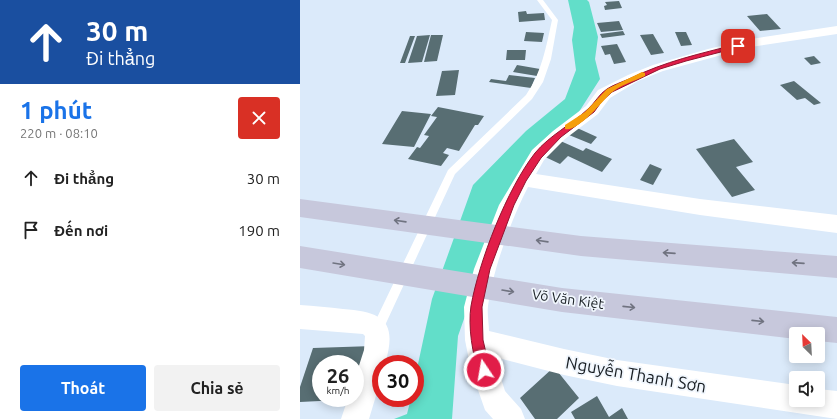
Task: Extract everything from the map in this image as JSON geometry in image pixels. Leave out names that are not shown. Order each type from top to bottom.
[{"type":"main road","points":[[300,208],[581,246],[837,267]]},
{"type":"main road","name":"Võ Văn Kiệt","points":[[300,257],[562,300],[837,330]]},
{"type":"street","points":[[511,419],[495,400],[484,370],[477,340],[476,307],[485,269],[509,205],[522,179],[538,155],[559,135],[588,114],[604,94],[633,78],[658,68],[751,43],[837,30]]},
{"type":"street","points":[[522,179],[700,207],[837,224]]},
{"type":"street","points":[[300,317],[364,322],[374,326],[377,330],[377,350],[355,419]]},
{"type":"street","name":"Nguyễn Thanh Sơn","points":[[477,340],[550,359],[617,373],[789,398]]},
{"type":"street","points":[[825,403],[837,405]]},
{"type":"lane","points":[[377,330],[451,172],[529,97],[539,82],[547,59],[555,20],[540,0]]},
{"type":"shaded area","points":[[568,0],[587,0],[589,2],[598,37],[595,59],[600,79],[575,118],[536,154],[478,279],[458,336],[452,419],[394,419],[407,414],[409,407],[424,407],[424,355],[420,355],[432,299],[473,185],[526,131],[565,99],[576,70],[572,40],[574,27]]},
{"type":"building","points":[[619,1],[622,8],[605,10],[604,6],[607,5],[605,2]]},
{"type":"building","points":[[526,11],[527,14],[544,13],[545,20],[519,22],[518,12]]},
{"type":"building","points":[[767,14],[781,29],[760,31],[747,16]]},
{"type":"building","points":[[619,21],[623,30],[601,32],[597,23]]},
{"type":"building","points":[[623,31],[625,35],[602,38],[600,34]]},
{"type":"building","points":[[526,32],[544,33],[542,42],[524,41]]},
{"type":"building","points":[[675,32],[686,32],[692,45],[681,46]]},
{"type":"building","points":[[653,34],[664,53],[651,55],[640,35]]},
{"type":"building","points":[[430,35],[422,62],[408,63],[417,36]]},
{"type":"building","points":[[431,35],[443,35],[437,61],[424,62]]},
{"type":"building","points":[[410,36],[415,36],[405,63],[400,63]]},
{"type":"building","points":[[617,44],[626,62],[614,64],[610,54],[605,55],[601,46]]},
{"type":"building","points":[[507,50],[526,50],[525,60],[506,60]]},
{"type":"building","points":[[814,56],[821,63],[811,65],[804,58]]},
{"type":"building","points":[[517,65],[540,69],[537,76],[513,72]]},
{"type":"building","points":[[459,70],[455,95],[436,96],[442,71]]},
{"type":"building","points":[[509,75],[535,78],[531,88],[489,82],[491,79],[506,81]]},
{"type":"building","points":[[794,81],[821,103],[814,105],[805,98],[797,100],[780,85]]},
{"type":"building","points":[[438,107],[484,116],[478,125],[475,125],[459,151],[447,148],[443,153],[449,155],[441,166],[408,159],[417,147],[420,148],[429,136],[424,135],[437,117],[431,116]]},
{"type":"building","points":[[402,111],[431,114],[414,147],[382,144]]},
{"type":"building","points":[[575,127],[597,137],[591,144],[569,135]]},
{"type":"building","points":[[556,139],[583,151],[586,148],[612,159],[602,172],[568,156],[560,164],[541,155]]},
{"type":"building","points":[[734,139],[753,162],[736,167],[755,190],[732,197],[696,149]]},
{"type":"building","points":[[650,164],[662,169],[653,185],[640,180]]},
{"type":"building","points":[[373,346],[364,380],[364,355],[312,355],[312,401],[300,402],[300,387],[313,348]]},
{"type":"building","points":[[554,367],[579,398],[557,419],[535,419],[520,398]]},
{"type":"building","points":[[597,396],[609,417],[622,408],[628,419],[575,419],[571,412]]},
{"type":"slow traffic","points":[[568,127],[588,114],[596,106],[604,94],[642,74]]},
{"type":"route","points":[[484,370],[477,340],[476,307],[485,269],[509,205],[522,179],[538,155],[569,126],[588,114],[596,106],[604,94],[633,78],[684,59],[738,46]]}]
